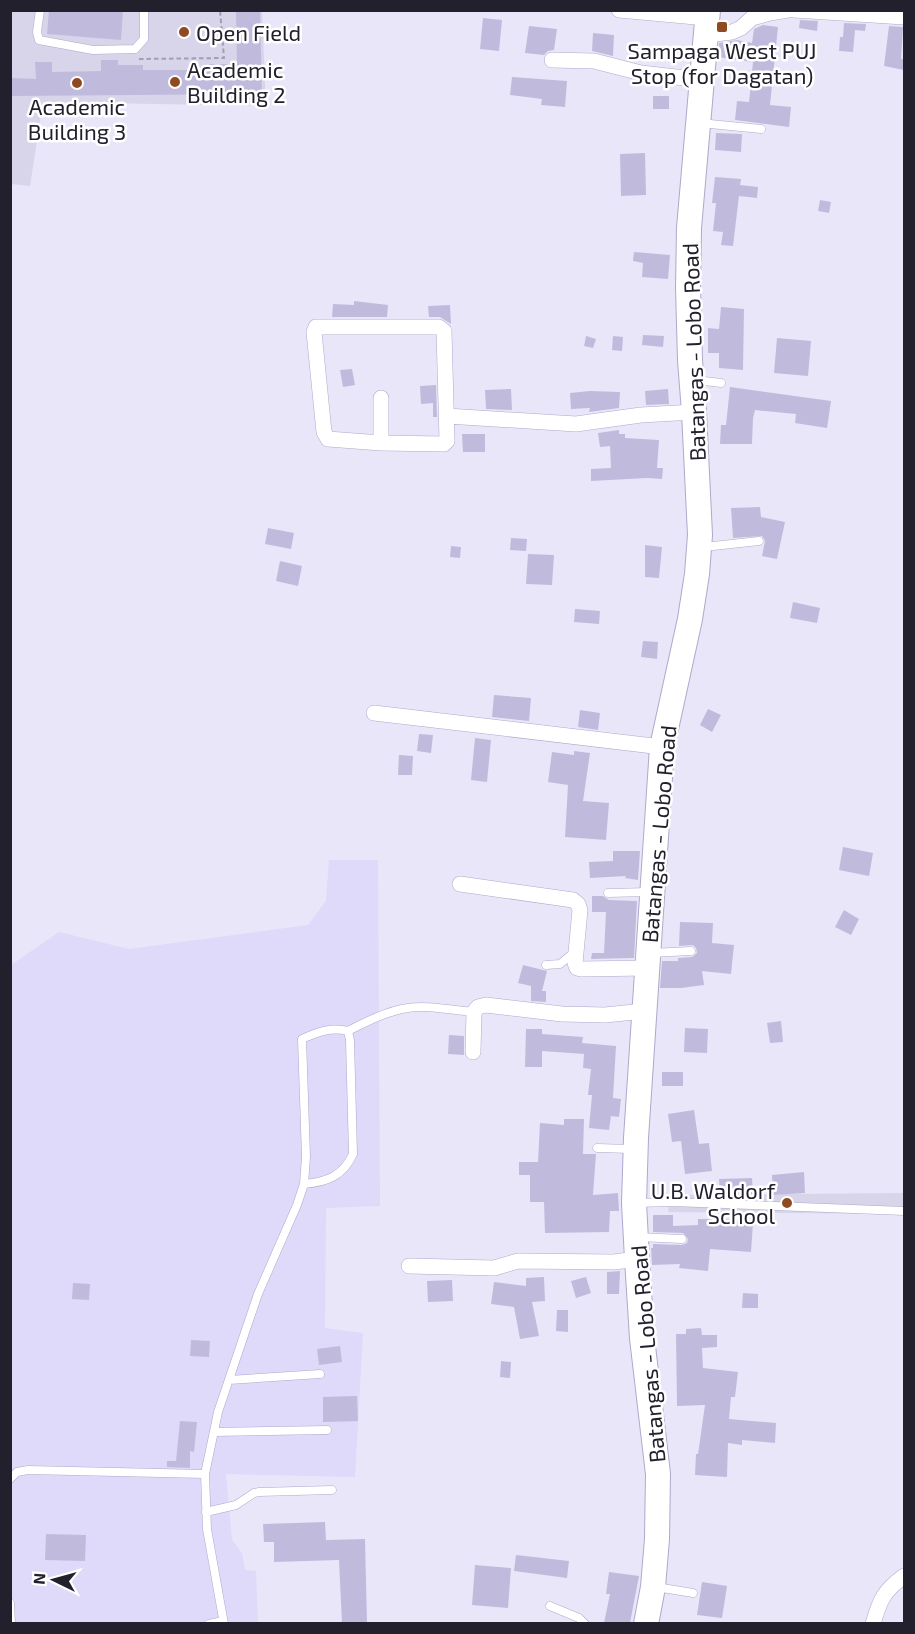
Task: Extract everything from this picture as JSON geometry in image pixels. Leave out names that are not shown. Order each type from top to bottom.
[{"type":"main road","name":"Batangas - Lobo Road","points":[[646,1623],[653,1587],[657,1539],[658,1474],[642,1338],[634,1203],[636,1149],[662,747],[698,574],[699,548],[689,312],[689,228],[707,21]]},
{"type":"street","points":[[619,10],[707,21],[732,32],[753,18],[788,10]]},
{"type":"street","points":[[794,10],[904,17]]},
{"type":"street","points":[[552,60],[594,61],[641,73],[702,80]]},
{"type":"street","points":[[316,327],[439,327],[444,331],[447,416],[447,441],[444,444],[328,439],[324,432],[314,333],[316,327]]},
{"type":"street","points":[[381,398],[381,443]]},
{"type":"street","points":[[447,416],[576,424],[641,415],[694,412]]},
{"type":"street","points":[[374,713],[662,747]]},
{"type":"street","points":[[460,884],[573,900],[578,904],[580,910],[577,968],[648,961]]},
{"type":"street","points":[[473,1052],[474,1012],[478,1007],[486,1005],[562,1014],[605,1015],[644,1011]]},
{"type":"street","points":[[410,1266],[494,1268],[518,1261],[614,1262],[636,1248]]},
{"type":"street","points":[[873,1623],[879,1600],[904,1576]]},
{"type":"lane","points":[[40,10],[37,32],[39,40],[93,50],[135,49],[144,39],[144,10]]},
{"type":"lane","points":[[698,123],[761,129]]},
{"type":"lane","points":[[691,380],[721,383]]},
{"type":"lane","points":[[699,548],[759,541]]},
{"type":"lane","points":[[609,893],[652,891]]},
{"type":"lane","points":[[648,961],[691,951]]},
{"type":"lane","points":[[546,964],[560,964],[571,955],[576,955]]},
{"type":"lane","points":[[209,1623],[223,1622],[207,1529],[205,1474],[229,1380],[258,1294],[304,1184],[306,1157],[302,1039],[321,1031],[340,1029],[348,1031],[386,1013],[404,1008],[474,1012]]},
{"type":"lane","points":[[304,1184],[336,1177],[348,1165],[353,1154],[348,1031]]},
{"type":"lane","points":[[597,1148],[636,1149]]},
{"type":"lane","points":[[634,1203],[673,1202],[904,1211]]},
{"type":"lane","points":[[636,1248],[682,1239]]},
{"type":"lane","points":[[229,1380],[320,1374]]},
{"type":"lane","points":[[214,1432],[327,1430]]},
{"type":"lane","points":[[10,1479],[17,1472],[28,1470],[205,1474]]},
{"type":"lane","points":[[206,1512],[236,1506],[259,1492],[332,1490]]},
{"type":"lane","points":[[653,1587],[693,1593]]},
{"type":"lane","points":[[10,1603],[11,1623]]},
{"type":"lane","points":[[550,1606],[579,1618],[585,1623]]},
{"type":"path","points":[[135,49],[138,59],[224,58],[220,10]]},
{"type":"shaded area","points":[[10,11],[262,11],[266,106],[43,102],[30,186],[11,184]]},
{"type":"shaded area","points":[[329,860],[378,860],[380,1206],[326,1208],[325,1328],[363,1333],[355,1477],[226,1474],[232,1540],[242,1553],[245,1570],[256,1571],[258,1623],[11,1624],[11,965],[59,932],[129,949],[308,925],[326,901]]},
{"type":"shaded area","name":"U.B. Waldorf School","points":[[904,1193],[904,1214],[668,1212],[670,1195]]},
{"type":"building","points":[[49,10],[123,10],[121,40],[47,34]]},
{"type":"building","points":[[236,10],[260,10],[262,94],[10,96],[10,78],[36,79],[35,62],[52,62],[52,72],[101,71],[101,60],[118,60],[118,65],[143,65],[143,70],[204,70],[205,64],[237,64]]},
{"type":"building","points":[[483,18],[502,20],[499,51],[480,49]]},
{"type":"building","points":[[800,20],[818,21],[817,31],[799,28]]},
{"type":"building","points":[[844,23],[866,24],[865,31],[855,30],[853,52],[839,51]]},
{"type":"building","points":[[763,25],[778,27],[770,105],[791,107],[789,127],[735,120],[737,101],[749,102],[753,62],[718,57],[719,43],[737,40],[752,43],[754,29]]},
{"type":"building","points":[[529,26],[557,29],[554,50],[544,55],[525,53]]},
{"type":"building","points":[[889,26],[903,27],[901,59],[904,59],[904,70],[884,66]]},
{"type":"building","points":[[593,33],[614,35],[613,56],[592,51]]},
{"type":"building","points":[[512,77],[567,81],[565,107],[541,105],[542,99],[510,95]]},
{"type":"building","points":[[653,96],[669,96],[669,109],[653,109]]},
{"type":"building","points":[[716,133],[742,134],[741,152],[715,150]]},
{"type":"building","points":[[645,153],[646,195],[621,196],[620,154]]},
{"type":"building","points":[[715,177],[741,179],[740,185],[758,187],[757,198],[739,196],[733,246],[721,245],[723,232],[713,231],[716,203],[712,203]]},
{"type":"building","points":[[820,200],[831,202],[829,213],[818,211]]},
{"type":"building","points":[[634,252],[670,255],[668,279],[642,277],[643,263],[633,261]]},
{"type":"building","points":[[354,301],[388,305],[387,317],[332,317],[333,304],[354,305]]},
{"type":"building","points":[[450,305],[451,324],[440,317],[429,317],[428,306]]},
{"type":"building","points":[[721,307],[744,309],[743,370],[719,368],[719,353],[708,353],[708,328],[719,329]]},
{"type":"building","points":[[643,335],[664,336],[663,347],[642,345]]},
{"type":"building","points":[[586,336],[596,339],[593,348],[584,346]]},
{"type":"building","points":[[613,336],[623,337],[622,351],[612,350]]},
{"type":"building","points":[[777,338],[811,341],[808,376],[774,373]]},
{"type":"building","points":[[352,369],[355,385],[343,387],[340,370]]},
{"type":"building","points":[[436,385],[437,417],[433,417],[433,403],[421,404],[420,386]]},
{"type":"building","points":[[730,387],[831,401],[827,428],[795,423],[796,414],[755,410],[752,444],[720,444],[721,425],[726,425]]},
{"type":"building","points":[[511,389],[512,410],[486,409],[485,390]]},
{"type":"building","points":[[668,389],[669,404],[646,405],[645,391]]},
{"type":"building","points":[[620,392],[619,408],[589,412],[590,408],[571,409],[570,393]]},
{"type":"building","points":[[619,430],[619,434],[625,434],[625,438],[659,440],[657,468],[663,468],[662,479],[591,481],[591,469],[611,468],[610,446],[600,447],[598,433]]},
{"type":"building","points":[[462,434],[485,434],[485,452],[463,452]]},
{"type":"building","points":[[760,507],[761,517],[785,522],[777,559],[762,556],[765,541],[762,536],[733,538],[731,508]]},
{"type":"building","points":[[268,528],[294,533],[291,549],[265,544]]},
{"type":"building","points":[[511,538],[527,539],[526,551],[510,550]]},
{"type":"building","points":[[645,545],[662,547],[659,578],[645,577]]},
{"type":"building","points":[[451,546],[461,547],[460,558],[450,557]]},
{"type":"building","points":[[528,554],[554,555],[552,585],[526,584]]},
{"type":"building","points":[[280,561],[302,566],[298,586],[276,581]]},
{"type":"building","points":[[793,602],[820,608],[817,623],[790,618]]},
{"type":"building","points":[[575,609],[600,611],[599,624],[574,622]]},
{"type":"building","points":[[643,641],[658,642],[657,659],[641,657]]},
{"type":"building","points":[[494,695],[531,698],[529,721],[492,717]]},
{"type":"building","points":[[708,709],[721,715],[712,732],[700,725]]},
{"type":"building","points":[[580,710],[600,713],[598,730],[578,727]]},
{"type":"building","points":[[419,734],[433,735],[431,753],[417,751]]},
{"type":"building","points":[[475,738],[491,740],[487,782],[471,780]]},
{"type":"building","points":[[574,751],[590,753],[583,801],[609,803],[606,840],[565,837],[568,785],[548,782],[552,752],[574,755]]},
{"type":"building","points":[[399,755],[413,756],[412,775],[398,775]]},
{"type":"building","points":[[843,847],[873,853],[869,876],[839,870]]},
{"type":"building","points":[[613,851],[640,851],[638,880],[625,878],[626,876],[590,878],[589,862],[613,861]]},
{"type":"building","points":[[592,896],[603,896],[609,900],[637,901],[634,958],[591,959],[592,953],[604,953],[606,912],[592,912]]},
{"type":"building","points":[[844,910],[859,919],[851,935],[835,927]]},
{"type":"building","points":[[680,922],[713,923],[712,943],[734,945],[731,974],[702,971],[704,985],[660,988],[662,961],[678,961],[678,958],[692,957],[697,953],[693,945],[679,946]]},
{"type":"building","points":[[523,965],[547,971],[542,991],[546,991],[546,1002],[531,1001],[531,986],[518,983]]},
{"type":"building","points":[[781,1021],[783,1042],[770,1043],[767,1023]]},
{"type":"building","points":[[685,1028],[708,1029],[707,1053],[684,1052]]},
{"type":"building","points":[[526,1029],[542,1029],[542,1034],[583,1037],[582,1043],[616,1046],[613,1098],[621,1099],[619,1117],[611,1116],[609,1130],[589,1128],[592,1095],[588,1095],[591,1069],[583,1068],[584,1054],[542,1051],[542,1067],[525,1067]]},
{"type":"building","points":[[449,1035],[464,1036],[464,1055],[448,1054]]},
{"type":"building","points":[[662,1072],[683,1072],[683,1086],[662,1086]]},
{"type":"building","points":[[694,1110],[699,1144],[709,1143],[712,1171],[685,1174],[681,1141],[672,1142],[668,1114]]},
{"type":"building","points":[[564,1119],[584,1119],[583,1154],[596,1154],[593,1195],[618,1193],[619,1211],[610,1211],[609,1232],[545,1233],[544,1202],[530,1202],[530,1175],[519,1175],[519,1162],[538,1162],[540,1123],[564,1125]]},
{"type":"building","points":[[804,1172],[805,1193],[773,1195],[772,1175]]},
{"type":"building","points":[[752,1178],[753,1194],[720,1196],[719,1179]]},
{"type":"building","points":[[653,1215],[673,1215],[673,1226],[698,1225],[698,1219],[723,1219],[753,1223],[751,1252],[710,1249],[708,1271],[679,1268],[680,1264],[652,1265],[651,1248],[653,1244],[682,1245],[687,1243],[688,1239],[683,1233],[653,1232]]},
{"type":"building","points":[[620,1271],[619,1294],[607,1294],[607,1272]]},
{"type":"building","points":[[544,1277],[545,1301],[532,1302],[539,1336],[520,1339],[514,1307],[491,1304],[494,1282],[526,1286],[526,1278]]},
{"type":"building","points":[[586,1277],[591,1293],[576,1298],[571,1281]]},
{"type":"building","points":[[452,1280],[453,1301],[428,1302],[427,1281]]},
{"type":"building","points":[[73,1283],[90,1284],[89,1300],[72,1299]]},
{"type":"building","points":[[743,1293],[758,1294],[758,1308],[742,1308]]},
{"type":"building","points":[[557,1310],[568,1310],[568,1332],[556,1331]]},
{"type":"building","points":[[701,1328],[702,1335],[717,1335],[717,1347],[702,1348],[703,1368],[738,1372],[735,1397],[731,1397],[729,1419],[776,1423],[775,1443],[742,1440],[742,1445],[728,1443],[727,1477],[695,1475],[696,1454],[698,1454],[705,1405],[677,1406],[676,1334],[686,1334],[686,1329]]},
{"type":"building","points":[[191,1340],[210,1341],[209,1357],[190,1356]]},
{"type":"building","points":[[340,1346],[342,1362],[319,1365],[317,1349]]},
{"type":"building","points":[[501,1361],[511,1362],[510,1378],[500,1377]]},
{"type":"building","points":[[357,1396],[358,1421],[323,1422],[323,1397]]},
{"type":"building","points":[[180,1421],[197,1422],[194,1452],[190,1451],[190,1468],[167,1467],[167,1461],[176,1461]]},
{"type":"building","points":[[325,1522],[326,1540],[365,1539],[367,1623],[342,1623],[339,1560],[274,1562],[274,1542],[264,1542],[263,1524]]},
{"type":"building","points":[[46,1534],[86,1535],[85,1561],[45,1560]]},
{"type":"building","points":[[516,1555],[569,1561],[567,1578],[514,1571]]},
{"type":"building","points":[[475,1565],[511,1568],[508,1608],[472,1605]]},
{"type":"building","points":[[609,1572],[639,1576],[630,1623],[604,1623],[610,1594],[606,1594]]},
{"type":"building","points":[[702,1582],[727,1586],[722,1618],[697,1615]]},
{"type":"place","name":"Sampaga West PUJ Stop (for Dagatan)","points":[[722,27]]},
{"type":"place","name":"Open Field","points":[[184,32]]},
{"type":"place","name":"Academic Building 2","points":[[175,82]]},
{"type":"place","name":"Academic Building 3","points":[[77,83]]},
{"type":"place","name":"U.B. Waldorf School","points":[[787,1203]]}]
